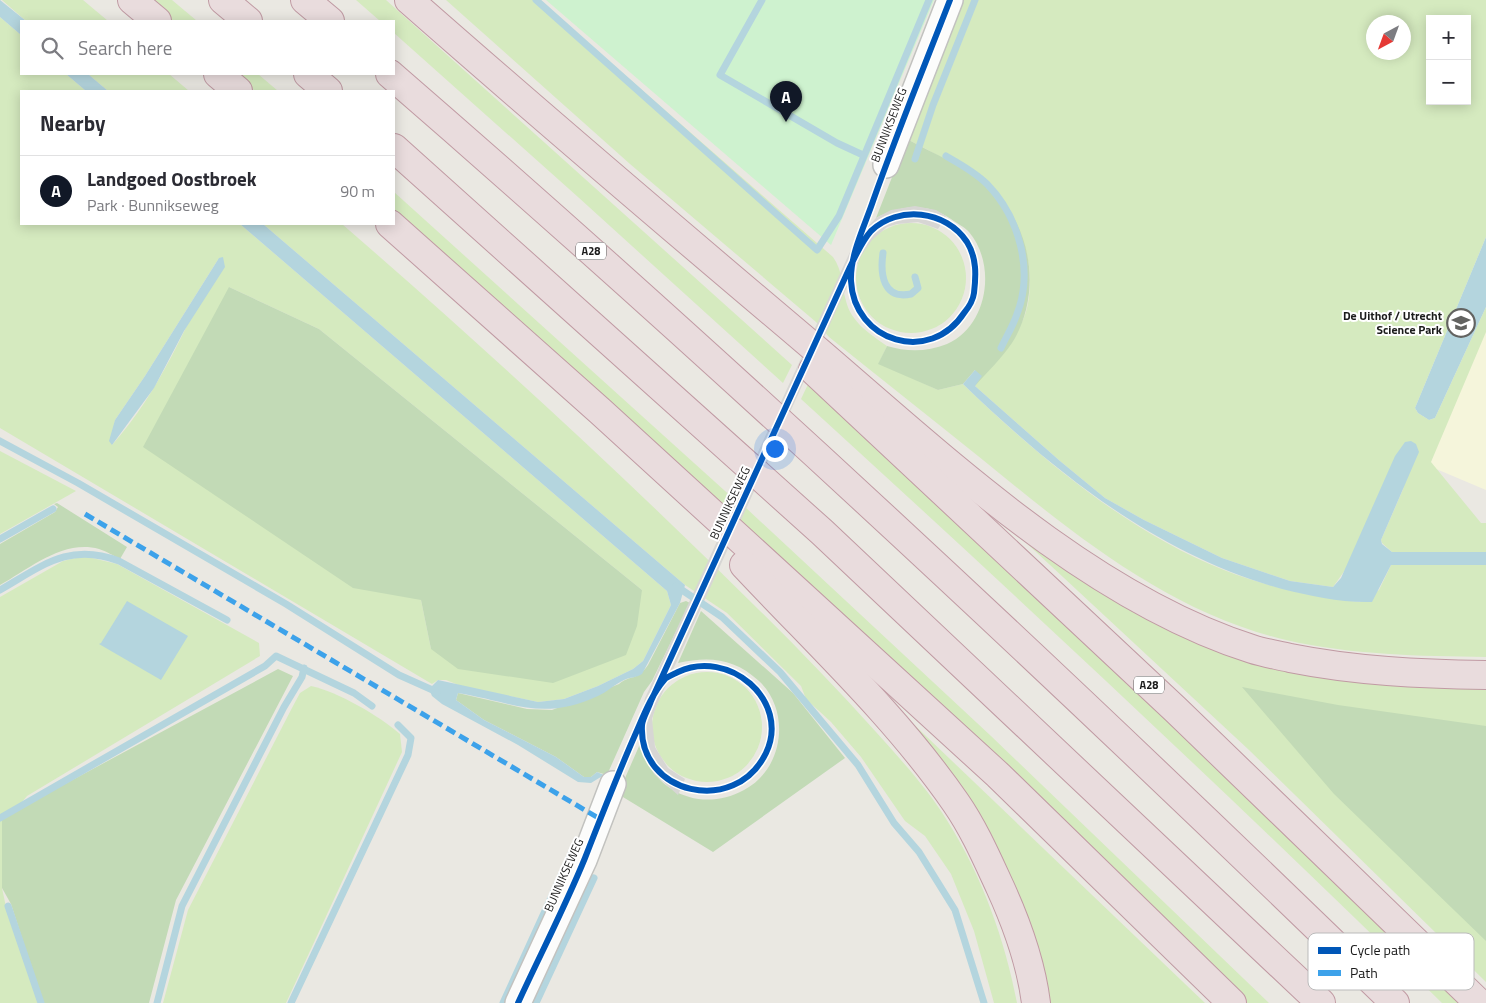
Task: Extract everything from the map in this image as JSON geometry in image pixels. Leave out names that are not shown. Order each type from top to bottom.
[{"type":"highway","points":[[132,0],[156,20]]},
{"type":"highway","points":[[223,0],[247,20]]},
{"type":"highway","points":[[305,0],[329,20]]},
{"type":"highway","name":"A28","points":[[409,0],[562,135],[962,474],[1046,538],[1119,588],[1184,623],[1254,650],[1328,665],[1403,673],[1486,675]]},
{"type":"highway","points":[[219,75],[237,90]]},
{"type":"highway","points":[[309,75],[327,90]]},
{"type":"highway","name":"A28","points":[[391,75],[638,293],[827,464],[1072,692],[1323,933]]},
{"type":"highway","name":"A28","points":[[562,135],[1153,688],[1407,933]]},
{"type":"highway","points":[[395,149],[815,526],[1321,1003]]},
{"type":"highway","points":[[391,225],[600,411],[998,775],[1232,1003]]},
{"type":"highway","points":[[600,411],[867,694],[957,804],[983,850],[1012,912],[1033,983],[1036,1003]]},
{"type":"highway","name":"A28","points":[[1382,990],[1396,1003]]},
{"type":"highway","name":"A28","points":[[1466,990],[1479,1003]]},
{"type":"street","name":"BUNNIKSEWEG","points":[[886,165],[950,0]]},
{"type":"street","name":"BUNNIKSEWEG","points":[[518,1003],[584,860],[613,784]]},
{"type":"shaded area","points":[[907,139],[960,167],[989,187],[1004,202],[1015,220],[1023,240],[1028,260],[1030,282],[1028,303],[1022,324],[1008,349],[975,386],[975,370],[963,384],[938,390],[878,364],[887,346],[910,350],[924,350],[940,347],[961,335],[972,324],[984,294],[985,277],[983,261],[978,246],[969,232],[963,227],[942,214],[914,207],[895,210],[876,218]]},
{"type":"shaded area","name":"De Uithof / Utrecht Science Park","points":[[1486,198],[1486,490],[1384,447]]},
{"type":"shaded area","points":[[229,287],[319,329],[642,590],[637,626],[626,655],[553,683],[458,669],[431,649],[421,600],[353,588],[143,447]]},
{"type":"shaded area","points":[[57,503],[127,547],[120,559],[99,549],[86,547],[72,548],[47,557],[0,585],[0,544],[55,512],[58,507],[54,504]]},
{"type":"shaded area","points":[[686,601],[690,603],[652,681],[644,692],[607,775],[597,772],[591,777],[584,777],[556,757],[484,720],[456,700],[458,693],[527,709],[552,710],[619,684],[637,676],[644,670],[680,603]]},
{"type":"shaded area","points":[[701,611],[793,693],[845,758],[713,852],[618,794],[640,744],[646,760],[655,774],[667,786],[680,794],[711,800],[727,797],[744,790],[757,781],[768,768],[775,754],[779,723],[776,708],[769,693],[759,681],[750,673],[731,663],[700,660],[678,663]]},
{"type":"shaded area","points":[[278,669],[293,676],[176,900],[149,1003],[43,1003],[11,904],[2,888],[2,818]]},
{"type":"shaded area","points":[[1242,687],[1338,705],[1486,726],[1486,941],[1334,794]]},
{"type":"green space","points":[[2,0],[83,0],[107,20],[25,20]]},
{"type":"green space","points":[[148,0],[172,0],[196,20],[172,20]]},
{"type":"green space","points":[[356,0],[386,0],[792,365],[783,383],[395,34],[395,20],[379,20]]},
{"type":"green space","points":[[446,0],[539,0],[833,257],[839,267],[846,301],[852,315],[862,327],[887,346],[879,363],[938,390],[963,384],[1021,438],[1085,490],[1153,535],[1224,570],[1257,581],[1308,594],[1360,602],[1379,590],[1391,565],[1486,565],[1486,657],[1361,652],[1286,640],[1243,627],[1202,611],[1163,591],[1125,568],[1053,516],[829,337],[816,322],[630,164]]},
{"type":"green space","points":[[546,0],[934,0],[831,245]]},
{"type":"green space","points":[[959,0],[1486,0],[1486,237],[1415,408],[1418,413],[1429,420],[1435,418],[1486,307],[1486,332],[1431,462],[1481,523],[1486,523],[1486,552],[1392,552],[1381,540],[1404,487],[1333,587],[1290,581],[1222,558],[1144,520],[1105,498],[975,386],[1012,338],[1025,316],[1029,294],[1029,266],[1023,241],[1014,219],[986,187],[950,162],[907,139]]},
{"type":"green space","points":[[0,17],[20,34],[20,75],[67,75],[85,90],[20,90],[20,225],[241,225],[667,591],[671,605],[643,661],[633,669],[598,686],[564,699],[538,702],[461,686],[446,680],[438,680],[432,684],[0,428]],"holes":[[[219,258],[172,356],[145,402],[112,445],[115,420]],[[229,287],[319,329],[642,590],[431,649],[421,600]]]},
{"type":"green space","points":[[89,75],[170,75],[188,90],[107,90]]},
{"type":"green space","points":[[235,75],[259,75],[277,90],[254,90]]},
{"type":"green space","points":[[395,193],[735,500],[729,513],[395,214]]},
{"type":"green space","points":[[911,223],[932,227],[950,239],[962,257],[966,278],[962,299],[950,317],[932,329],[911,333],[890,329],[872,317],[860,299],[856,278],[860,257],[872,239],[890,227]]},
{"type":"green space","points":[[264,225],[343,225],[500,364],[771,621],[904,764],[923,786],[948,822],[982,886],[991,909],[1006,956],[1017,1003],[994,1003],[974,931],[951,874],[925,836],[905,821],[861,757],[831,722],[806,699],[801,686],[727,613],[685,585]]},
{"type":"green space","points":[[810,380],[1169,720],[1390,933],[1370,933],[1124,698],[801,399]]},
{"type":"green space","points":[[0,451],[76,491],[0,534]]},
{"type":"green space","points":[[745,507],[991,736],[1269,1003],[1247,1003],[976,742],[739,522]]},
{"type":"green space","points":[[1023,535],[1102,594],[1182,636],[1307,674],[1369,683],[1486,689],[1486,982],[1474,970],[1474,933],[1436,933],[1249,750],[1021,538]]},
{"type":"green space","points":[[84,556],[117,564],[259,643],[260,656],[27,796],[17,808],[2,818],[2,888],[6,907],[38,1003],[0,1003],[0,597],[63,561]]},
{"type":"green space","points":[[707,672],[728,676],[746,688],[758,706],[762,727],[758,748],[746,766],[728,778],[707,782],[686,778],[668,766],[656,748],[652,727],[656,706],[668,688],[686,676]]},
{"type":"green space","points":[[311,686],[345,699],[391,727],[400,734],[402,752],[286,1003],[163,1003],[188,910],[300,693]]},
{"type":"green space","points":[[904,715],[1205,1003],[1047,1003]]},
{"type":"green space","points":[[1429,990],[1449,990],[1463,1003],[1442,1003]]},
{"type":"water","points":[[0,0],[25,20],[20,20],[20,34],[0,17]]},
{"type":"water","points":[[67,75],[89,75],[107,90],[85,90]]},
{"type":"water","points":[[241,225],[264,225],[685,585],[680,603],[642,674],[624,680],[598,696],[578,704],[544,709],[528,708],[458,693],[456,700],[484,720],[556,757],[584,777],[591,777],[597,772],[604,775],[591,783],[578,782],[518,745],[442,704],[432,696],[429,689],[438,680],[538,702],[564,699],[598,686],[633,669],[643,661],[671,605],[667,591]]},
{"type":"water","points":[[1486,237],[1486,307],[1435,418],[1429,420],[1418,413],[1415,408]]},
{"type":"water","points":[[223,257],[225,267],[184,331],[154,388],[112,445],[109,441],[115,420],[219,258]]},
{"type":"water","points":[[975,370],[982,376],[975,386],[1105,498],[1144,520],[1222,558],[1290,581],[1333,587],[1341,578],[1395,456],[1405,442],[1411,441],[1416,444],[1419,452],[1381,540],[1382,544],[1392,552],[1486,552],[1486,565],[1391,565],[1372,602],[1338,600],[1315,596],[1282,589],[1236,574],[1193,555],[1151,532],[1110,507],[1071,479],[998,417],[963,384]]},
{"type":"water","points":[[127,601],[188,636],[161,680],[99,644]]},
{"type":"pier","points":[[915,206],[936,210],[946,216],[938,229],[918,222],[887,227],[872,240],[861,256],[656,707],[652,719],[655,747],[668,768],[685,779],[678,795],[654,774],[642,752],[639,724],[645,698],[858,237],[876,218],[891,210]]},
{"type":"waterway","points":[[536,0],[817,250],[839,216],[929,0]]},
{"type":"waterway","points":[[762,0],[720,75],[837,143],[863,155]]},
{"type":"waterway","points":[[915,159],[933,105],[975,0]]},
{"type":"waterway","points":[[946,156],[978,176],[998,197],[1008,212],[1020,245],[1024,280],[1022,297],[1015,318],[1001,348]]},
{"type":"waterway","points":[[883,253],[883,277],[885,284],[894,293],[902,295],[911,294],[918,288],[915,277]]},
{"type":"waterway","points":[[0,441],[78,483],[286,604],[399,675],[437,692]]},
{"type":"waterway","points":[[0,539],[53,509]]},
{"type":"waterway","points":[[0,590],[56,559],[70,555],[101,556],[119,561],[227,620]]},
{"type":"waterway","points":[[676,586],[722,617],[780,672],[858,765],[894,823],[919,852],[955,910],[984,1003]]},
{"type":"waterway","points":[[0,818],[265,666],[276,656],[354,693],[372,706]]},
{"type":"waterway","points":[[157,1003],[182,906],[284,707],[302,677],[304,668]]},
{"type":"waterway","points":[[291,1003],[408,755],[411,738],[398,725]]},
{"type":"waterway","points":[[503,1003],[571,854]]},
{"type":"waterway","points":[[536,1003],[594,878]]},
{"type":"waterway","points":[[8,906],[41,1003]]},
{"type":"marked path","points":[[85,514],[600,819]]},
{"type":"cycle path","points":[[518,1003],[561,913],[644,714],[651,699],[656,692],[665,679],[678,672],[697,666],[716,667],[734,673],[750,684],[762,698],[770,715],[771,733],[766,753],[752,773],[733,785],[712,790],[691,789],[671,781],[655,767],[645,749],[642,725],[651,701],[850,267],[852,262],[855,258],[859,248],[871,231],[894,217],[921,215],[947,223],[958,231],[967,242],[973,254],[975,274],[972,301],[950,329],[932,339],[914,342],[896,339],[879,332],[865,319],[855,302],[851,281],[851,271],[853,260],[859,240],[950,0]]},
{"type":"place","name":"Landgoed Oostbroek","points":[[786,122]]},
{"type":"place","name":"De Uithof / Utrecht Science Park","points":[[1461,323]]}]
